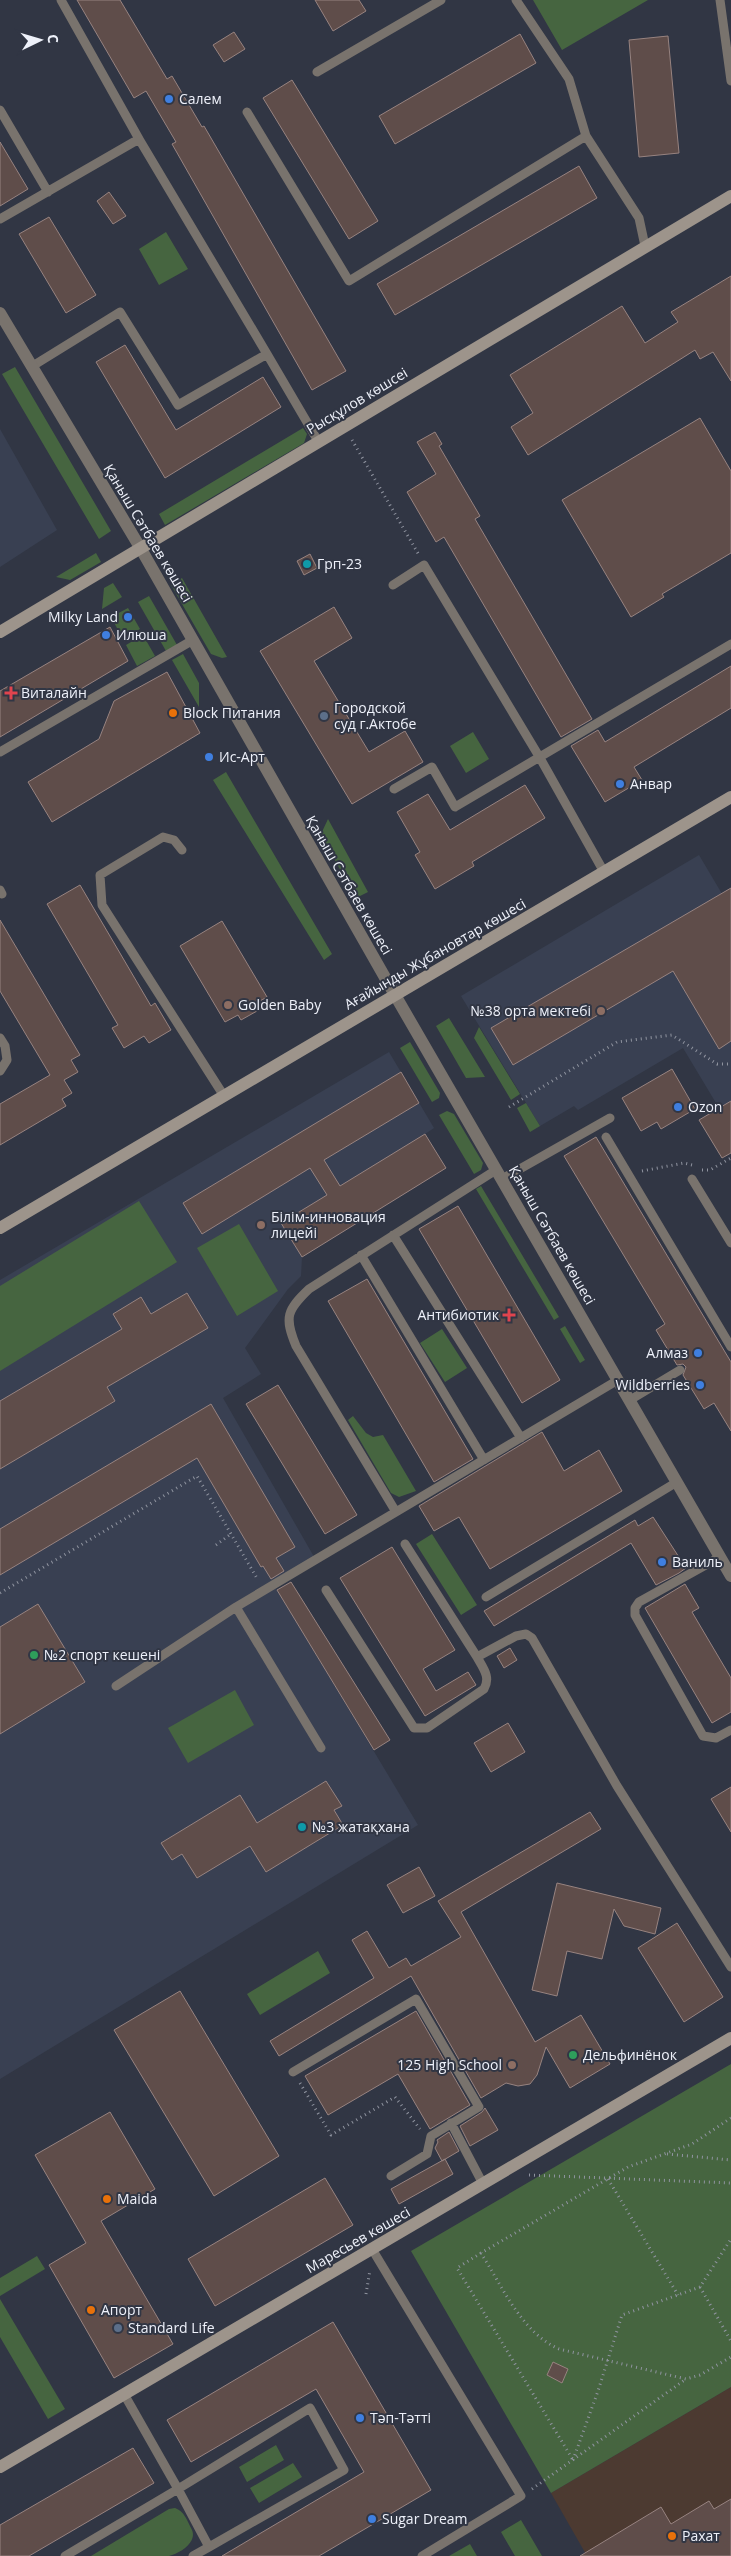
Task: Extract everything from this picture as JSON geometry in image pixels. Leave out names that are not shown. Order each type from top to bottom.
[{"type":"street","name":"Рысқұлов көшсеі","points":[[0,632],[731,196]]},
{"type":"street","name":"Қаныш Сәтбаев көшесі","points":[[0,313],[141,549],[395,995],[731,1576]]},
{"type":"street","name":"Ағайынды Жұбановтар көшесі","points":[[0,1228],[731,798]]},
{"type":"street","name":"Маресьев көшесі","points":[[0,2468],[731,2038]]},
{"type":"lane","points":[[61,0],[139,139],[318,441]]},
{"type":"lane","points":[[317,72],[441,0]]},
{"type":"lane","points":[[516,0],[568,79],[586,136],[639,218],[645,246]]},
{"type":"lane","points":[[720,0],[731,81]]},
{"type":"lane","points":[[0,110],[48,192]]},
{"type":"lane","points":[[247,112],[349,281],[586,136]]},
{"type":"lane","points":[[0,219],[139,139]]},
{"type":"lane","points":[[31,367],[120,312],[178,405],[267,354]]},
{"type":"lane","points":[[393,585],[424,565],[540,758],[604,872]]},
{"type":"lane","points":[[0,752],[193,640]]},
{"type":"lane","points":[[394,789],[432,767],[455,807],[731,644]]},
{"type":"lane","points":[[182,850],[174,840],[163,838],[100,875],[99,892],[102,905],[224,1096]]},
{"type":"lane","points":[[0,1038],[5,1046],[7,1060],[0,1072]]},
{"type":"lane","points":[[396,1512],[296,1346],[287,1324],[292,1306],[309,1289],[393,1235],[499,1175],[610,1118]]},
{"type":"lane","points":[[606,1137],[728,1343]]},
{"type":"lane","points":[[692,1179],[731,1243]]},
{"type":"lane","points":[[393,1235],[521,1438]]},
{"type":"lane","points":[[362,1255],[484,1460]]},
{"type":"lane","points":[[630,1400],[680,1370]]},
{"type":"lane","points":[[116,1686],[236,1606],[618,1380]]},
{"type":"lane","points":[[486,1597],[677,1482]]},
{"type":"lane","points":[[326,1590],[414,1728],[427,1728],[484,1689],[488,1683],[487,1675],[477,1657],[405,1544]]},
{"type":"lane","points":[[720,1557],[639,1602],[635,1608],[635,1615],[703,1736],[716,1738],[731,1730]]},
{"type":"lane","points":[[236,1606],[321,1748]]},
{"type":"lane","points":[[477,1657],[516,1636],[526,1634],[532,1638],[617,1786],[731,1967]]},
{"type":"lane","points":[[293,2072],[416,1999],[479,2107],[431,2136],[427,2154],[392,2176]]},
{"type":"lane","points":[[451,2123],[484,2184]]},
{"type":"lane","points":[[372,2249],[521,2496],[422,2556]]},
{"type":"lane","points":[[124,2394],[209,2547]]},
{"type":"lane","points":[[65,2556],[310,2408],[344,2470],[193,2556]]},
{"type":"path","points":[[344,426],[424,565]]},
{"type":"path","points":[[508,1107],[617,1042],[672,1035],[717,1064],[731,1064]]},
{"type":"path","points":[[637,1172],[655,1171],[684,1163],[710,1170],[731,1158]]},
{"type":"path","points":[[0,1593],[196,1476],[264,1590]]},
{"type":"path","points":[[216,1545],[231,1534]]},
{"type":"path","points":[[293,2072],[330,2135],[395,2097],[409,2117],[431,2136]]},
{"type":"path","points":[[573,2460],[458,2268],[628,2167],[692,2144],[731,2118]]},
{"type":"path","points":[[666,2154],[731,2160]]},
{"type":"path","points":[[501,2173],[731,2183]]},
{"type":"path","points":[[608,2179],[678,2295]]},
{"type":"path","points":[[573,2460],[622,2315],[700,2287],[731,2239]]},
{"type":"path","points":[[481,2253],[522,2317],[544,2342],[559,2349],[686,2379]]},
{"type":"path","points":[[366,2294],[371,2267]]},
{"type":"path","points":[[700,2287],[731,2341]]},
{"type":"path","points":[[521,2496],[686,2379],[700,2375],[731,2357]]},
{"type":"shaded area","points":[[0,429],[57,530],[0,567]]},
{"type":"shaded area","name":"№38 орта мектебі","points":[[699,855],[731,909],[731,1153],[722,1158],[699,1120],[719,1108],[683,1048],[578,1110],[574,1106],[540,1126],[461,996]]},
{"type":"shaded area","points":[[389,1052],[434,1128],[425,1134],[446,1168],[302,1257],[301,1276],[288,1289],[245,1348],[261,1374],[223,1398],[317,1562],[275,1586],[418,1825],[0,2079],[0,1280]]},
{"type":"shaded area","points":[[731,2387],[731,2556],[587,2556],[551,2493]]},
{"type":"green space","points":[[533,0],[648,0],[562,50]]},
{"type":"green space","points":[[166,232],[188,269],[159,285],[139,249]]},
{"type":"green space","points":[[15,367],[111,531],[99,539],[2,374]]},
{"type":"green space","points":[[303,428],[307,434],[304,443],[165,525],[159,514]]},
{"type":"green space","points":[[96,553],[101,562],[70,580],[56,577]]},
{"type":"green space","points":[[182,578],[227,657],[222,658],[211,654],[171,585]]},
{"type":"green space","points":[[113,583],[122,597],[102,609],[104,588]]},
{"type":"green space","points":[[149,596],[177,645],[166,651],[138,602]]},
{"type":"green space","points":[[128,608],[140,629],[123,639],[111,617]]},
{"type":"green space","points":[[143,635],[155,656],[137,666],[126,645]]},
{"type":"green space","points":[[183,654],[199,683],[199,707],[172,660]]},
{"type":"green space","points":[[473,732],[489,759],[466,773],[450,746]]},
{"type":"green space","points":[[226,772],[332,954],[324,960],[213,780]]},
{"type":"green space","points":[[328,819],[368,892],[358,897],[353,894],[321,834]]},
{"type":"green space","points":[[449,1018],[485,1077],[466,1078],[436,1026]]},
{"type":"green space","points":[[479,1027],[520,1094],[511,1100],[474,1038]]},
{"type":"green space","points":[[410,1042],[440,1093],[439,1098],[432,1102],[400,1048]]},
{"type":"green space","points":[[526,1103],[540,1126],[530,1132],[517,1108]]},
{"type":"green space","points":[[447,1111],[454,1114],[483,1163],[481,1170],[474,1174],[439,1115]]},
{"type":"green space","points":[[481,1186],[559,1317],[554,1320],[476,1189]]},
{"type":"green space","points":[[139,1201],[177,1262],[0,1371],[0,1286]]},
{"type":"green space","points":[[239,1224],[278,1291],[237,1316],[197,1248]]},
{"type":"green space","points":[[565,1326],[585,1360],[580,1363],[560,1329]]},
{"type":"green space","points":[[442,1329],[467,1368],[445,1382],[420,1343]]},
{"type":"green space","points":[[353,1416],[366,1433],[373,1437],[383,1435],[416,1491],[399,1497],[391,1493],[348,1420]]},
{"type":"green space","points":[[432,1534],[477,1605],[461,1615],[416,1544]]},
{"type":"green space","points":[[235,1690],[254,1725],[188,1763],[168,1728]]},
{"type":"green space","points":[[318,1951],[330,1973],[260,2015],[247,1994]]},
{"type":"green space","points":[[731,2064],[731,2387],[551,2493],[411,2251]]},
{"type":"green space","points":[[37,2256],[45,2269],[0,2296],[0,2278]]},
{"type":"green space","points":[[0,2299],[65,2409],[48,2419],[0,2337]]},
{"type":"green space","points":[[276,2445],[284,2460],[247,2482],[239,2467]]},
{"type":"green space","points":[[293,2463],[302,2477],[259,2503],[250,2488]]},
{"type":"green space","points":[[175,2508],[185,2516],[193,2533],[191,2542],[179,2552],[169,2556],[91,2556],[169,2509]]},
{"type":"green space","points":[[521,2520],[542,2556],[515,2556],[501,2532]]},
{"type":"green space","points":[[470,2544],[477,2556],[449,2556]]},
{"type":"building","points":[[77,0],[120,0],[167,79],[172,76],[202,127],[204,126],[346,371],[312,390],[172,144],[176,142],[146,91],[134,98]]},
{"type":"building","points":[[315,0],[359,0],[366,11],[333,31]]},
{"type":"building","points":[[234,32],[245,49],[224,62],[213,45]]},
{"type":"building","points":[[520,34],[536,63],[395,144],[379,116]]},
{"type":"building","points":[[668,36],[679,153],[639,157],[629,40]]},
{"type":"building","points":[[292,80],[378,221],[349,239],[263,98]]},
{"type":"building","points":[[0,142],[28,189],[0,206]]},
{"type":"building","points":[[579,166],[597,198],[395,315],[377,284]]},
{"type":"building","points":[[109,192],[126,216],[113,224],[97,201]]},
{"type":"building","points":[[49,217],[96,295],[66,313],[19,234]]},
{"type":"building","points":[[731,276],[731,381],[713,352],[700,359],[695,350],[528,455],[511,427],[533,413],[510,375],[622,306],[645,343],[678,322],[671,312]]},
{"type":"building","points":[[125,345],[176,430],[263,377],[281,407],[165,478],[96,362]]},
{"type":"building","points":[[700,418],[731,471],[731,553],[662,594],[664,597],[631,617],[562,500]]},
{"type":"building","points":[[435,432],[442,444],[439,446],[480,516],[475,519],[592,719],[561,737],[444,537],[436,542],[407,492],[436,474],[417,442]]},
{"type":"building","name":"Грп-23","points":[[310,554],[317,568],[304,575],[297,561]]},
{"type":"building","points":[[334,607],[352,638],[314,661],[369,752],[405,731],[423,762],[352,804],[260,651]]},
{"type":"building","points":[[110,627],[128,661],[0,737],[0,691]]},
{"type":"building","points":[[731,666],[731,708],[634,767],[642,780],[605,802],[571,746],[598,730],[605,742]]},
{"type":"building","points":[[167,672],[200,733],[52,822],[28,782],[99,739],[114,701]]},
{"type":"building","points":[[525,785],[545,818],[472,862],[474,866],[435,889],[415,855],[420,852],[397,812],[428,794],[450,830]]},
{"type":"building","points":[[80,885],[151,1006],[155,1003],[171,1030],[149,1043],[144,1036],[124,1048],[112,1028],[118,1025],[47,904]]},
{"type":"building","points":[[731,888],[731,1041],[719,1049],[673,971],[513,1065],[491,1028]]},
{"type":"building","points":[[0,920],[80,1055],[71,1060],[78,1072],[64,1080],[72,1093],[62,1099],[66,1106],[0,1145],[0,1104],[50,1075],[0,991]]},
{"type":"building","points":[[222,921],[267,997],[253,1005],[257,1011],[241,1020],[238,1015],[225,1022],[180,946]]},
{"type":"building","points":[[672,1069],[695,1109],[661,1129],[657,1122],[641,1131],[622,1098]]},
{"type":"building","points":[[401,1072],[419,1103],[324,1160],[340,1186],[425,1134],[446,1168],[302,1257],[281,1223],[327,1195],[310,1168],[202,1234],[183,1203]]},
{"type":"building","points":[[731,1101],[731,1153],[722,1158],[699,1120]]},
{"type":"building","points":[[596,1137],[731,1362],[731,1431],[714,1403],[704,1409],[683,1375],[686,1367],[683,1364],[677,1365],[656,1330],[665,1324],[564,1156]]},
{"type":"building","points":[[458,1206],[560,1380],[522,1403],[419,1229]]},
{"type":"building","points":[[367,1279],[473,1459],[434,1482],[328,1301]]},
{"type":"building","points":[[187,1293],[208,1328],[107,1387],[115,1401],[0,1469],[0,1401],[122,1329],[113,1314],[141,1297],[151,1314]]},
{"type":"building","points":[[278,1385],[357,1515],[325,1534],[246,1404]]},
{"type":"building","points":[[211,1404],[295,1547],[276,1558],[284,1571],[271,1579],[263,1566],[261,1567],[197,1458],[0,1575],[0,1529]]},
{"type":"building","points":[[542,1432],[564,1471],[599,1450],[622,1491],[490,1569],[459,1517],[434,1531],[419,1506]]},
{"type":"building","points":[[653,1517],[686,1568],[679,1573],[656,1585],[631,1543],[494,1626],[484,1611],[635,1520],[638,1526]]},
{"type":"building","points":[[392,1547],[455,1650],[423,1669],[436,1691],[468,1672],[476,1685],[425,1716],[340,1578]]},
{"type":"building","points":[[291,1582],[390,1740],[374,1750],[277,1590]]},
{"type":"building","points":[[685,1584],[699,1608],[692,1612],[731,1678],[731,1712],[712,1723],[645,1608]]},
{"type":"building","name":"№2 спорт кешені","points":[[38,1604],[85,1682],[0,1734],[0,1627]]},
{"type":"building","points":[[510,1648],[517,1660],[504,1668],[497,1656]]},
{"type":"building","points":[[508,1723],[525,1752],[491,1772],[474,1743]]},
{"type":"building","name":"№3 жатақхана","points":[[326,1781],[342,1806],[334,1810],[343,1825],[266,1872],[250,1846],[197,1878],[182,1854],[172,1860],[161,1843],[240,1795],[257,1823]]},
{"type":"building","points":[[731,1787],[731,1832],[711,1799]]},
{"type":"building","points":[[590,1812],[601,1829],[461,1912],[535,2042],[581,2015],[610,2064],[570,2088],[546,2047],[537,2075],[530,2084],[518,2086],[506,2083],[481,2098],[411,1976],[279,2056],[270,2041],[374,1978],[352,1940],[367,1931],[389,1968],[406,1958],[411,1966],[461,1937],[438,1901]]},
{"type":"building","points":[[419,1867],[435,1896],[403,1913],[387,1885]]},
{"type":"building","points":[[557,1883],[661,1908],[655,1934],[624,1926],[614,1909],[602,1959],[567,1951],[557,1996],[532,1990]]},
{"type":"building","points":[[677,1923],[723,1997],[684,2022],[638,1948]]},
{"type":"building","points":[[180,1991],[279,2156],[214,2196],[114,2030]]},
{"type":"building","points":[[416,2011],[470,2105],[430,2129],[398,2074],[328,2115],[305,2076]]},
{"type":"building","points":[[485,2108],[498,2130],[470,2146],[460,2126]]},
{"type":"building","points":[[110,2112],[155,2189],[101,2221],[173,2344],[114,2378],[49,2265],[86,2243],[35,2155]]},
{"type":"building","points":[[449,2132],[459,2151],[442,2161],[435,2148],[437,2140]]},
{"type":"building","points":[[445,2159],[453,2174],[399,2204],[391,2189]]},
{"type":"building","points":[[325,2178],[353,2225],[215,2306],[188,2259]]},
{"type":"building","points":[[333,2322],[431,2490],[319,2556],[222,2556],[364,2472],[316,2389],[191,2462],[167,2420]]},
{"type":"building","points":[[553,2362],[568,2369],[562,2383],[547,2375]]},
{"type":"building","points":[[133,2448],[154,2483],[29,2556],[0,2556],[0,2525]]},
{"type":"building","name":"Рахат","points":[[731,2499],[731,2556],[580,2556],[661,2507],[671,2524],[709,2501],[714,2509]]},
{"type":"place","name":"Салем","points":[[169,99]]},
{"type":"place","name":"Грп-23","points":[[307,564]]},
{"type":"place","name":"Milky Land","points":[[128,617]]},
{"type":"place","name":"Илюша","points":[[106,635]]},
{"type":"place","name":"Виталайн","points":[[11,693]]},
{"type":"place","name":"Block Питания","points":[[173,713]]},
{"type":"place","name":"Городской суд г.Актобе","points":[[324,716]]},
{"type":"place","name":"Ис-Арт","points":[[209,757]]},
{"type":"place","name":"Анвар","points":[[620,784]]},
{"type":"place","name":"Golden Baby","points":[[228,1005]]},
{"type":"place","name":"№38 орта мектебі","points":[[601,1011]]},
{"type":"place","name":"Ozon","points":[[678,1107]]},
{"type":"place","name":"Білім-инновация лицейі","points":[[261,1225]]},
{"type":"place","name":"Антибиотик","points":[[509,1315]]},
{"type":"place","name":"Алмаз","points":[[698,1353]]},
{"type":"place","name":"Wildberries","points":[[700,1385]]},
{"type":"place","name":"Ваниль","points":[[662,1562]]},
{"type":"place","name":"№2 спорт кешені","points":[[34,1655]]},
{"type":"place","name":"№3 жатақхана","points":[[302,1827]]},
{"type":"place","name":"Дельфинёнок","points":[[573,2055]]},
{"type":"place","name":"125 High School","points":[[512,2065]]},
{"type":"place","name":"Maida","points":[[107,2199]]},
{"type":"place","name":"Апорт","points":[[91,2310]]},
{"type":"place","name":"Standard Life","points":[[118,2328]]},
{"type":"place","name":"Тәп-Тәтті","points":[[360,2418]]},
{"type":"place","name":"Sugar Dream","points":[[372,2519]]},
{"type":"place","name":"Рахат","points":[[672,2536]]}]
